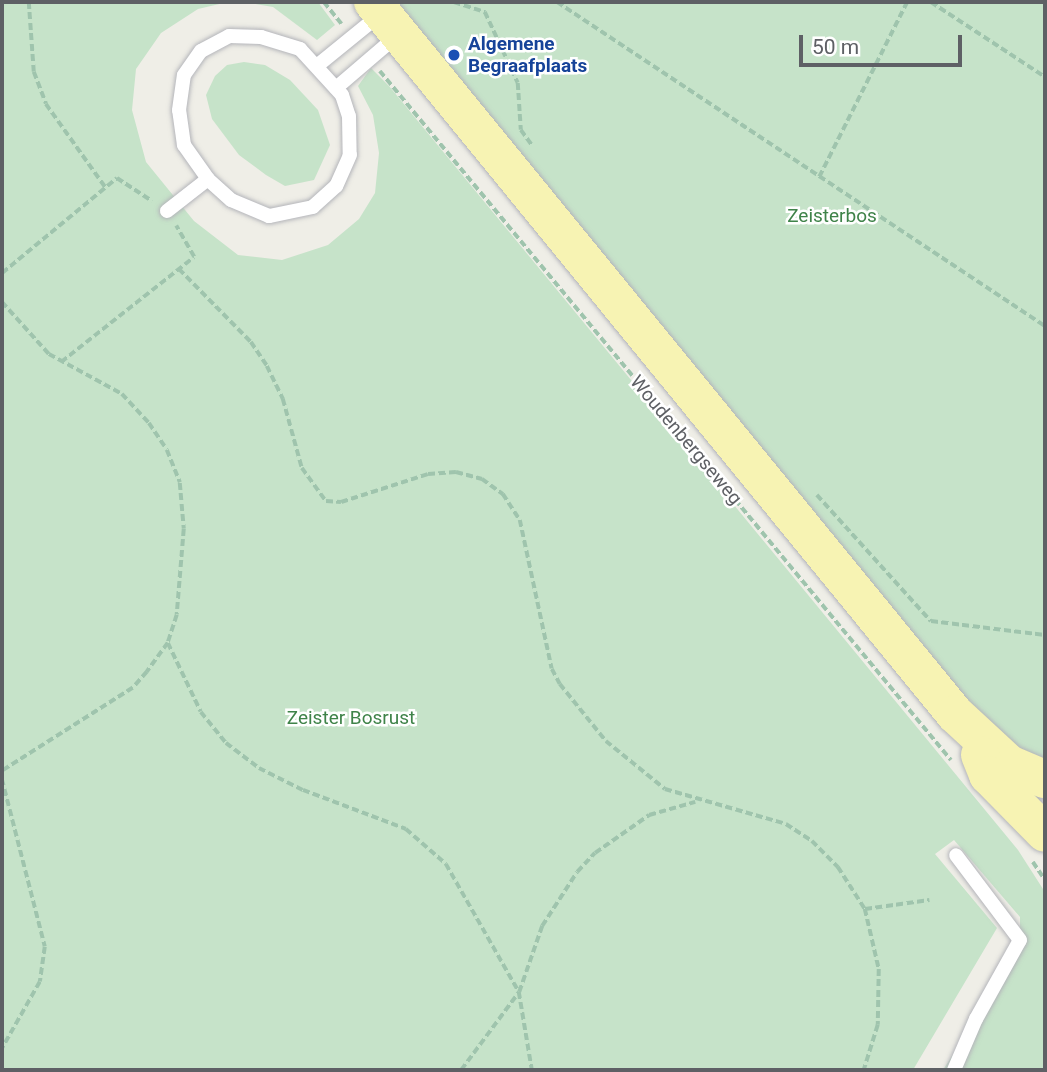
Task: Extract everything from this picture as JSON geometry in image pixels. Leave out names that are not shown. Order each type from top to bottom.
[{"type":"main road","name":"Woudenbergseweg","points":[[385,16],[971,731],[1038,784]]},
{"type":"main road","points":[[971,731],[988,775],[1037,844]]},
{"type":"lane","points":[[318,65],[385,16]]},
{"type":"lane","points":[[336,88],[370,58],[385,16]]},
{"type":"lane","points":[[229,36],[261,37],[300,50],[318,65],[336,88],[349,116],[350,155],[336,186],[313,207],[269,216],[231,200],[208,179],[184,145],[179,110],[184,75],[201,51],[229,36]]},
{"type":"lane","points":[[167,211],[208,179]]},
{"type":"lane","points":[[954,1070],[976,1019],[1020,940],[956,855]]},
{"type":"path","points":[[29,2],[34,72],[46,104],[106,188]]},
{"type":"path","points":[[324,2],[353,38]]},
{"type":"path","points":[[454,2],[485,12],[518,83],[521,130],[536,152]]},
{"type":"path","points":[[557,2],[1045,326]]},
{"type":"path","points":[[819,177],[908,2]]},
{"type":"path","points":[[931,2],[1045,77]]},
{"type":"path","name":"Woudenbergseweg","points":[[370,58],[955,765]]},
{"type":"path","points":[[2,273],[117,178],[167,211],[194,257],[61,362]]},
{"type":"path","points":[[179,269],[251,342],[267,366],[283,399],[302,468],[326,500],[341,502],[428,474],[456,472],[482,479],[503,494],[520,520],[546,653],[560,684],[606,741],[646,776],[697,802],[757,813],[803,835],[838,867],[865,909],[879,969],[878,1025],[864,1070]]},
{"type":"path","points":[[2,302],[61,362],[122,394],[167,450],[180,484],[182,585],[168,643],[133,688],[2,771]]},
{"type":"path","points":[[809,487],[931,621],[1045,635]]},
{"type":"path","points":[[168,643],[201,712],[226,743],[248,760],[303,790],[406,829],[425,843],[463,888],[519,992],[532,1070]]},
{"type":"path","points":[[2,779],[45,947],[40,982],[2,1049]]},
{"type":"path","points":[[461,1070],[519,992],[542,926],[577,872],[595,853],[649,815],[697,802]]},
{"type":"path","points":[[1037,844],[1045,880]]},
{"type":"path","points":[[865,909],[929,900]]},
{"type":"green space","name":"Zeister Bosrust","points":[[2,2],[228,2],[198,9],[161,33],[136,69],[132,110],[146,162],[194,221],[238,255],[282,260],[328,245],[359,219],[375,193],[379,153],[373,115],[358,86],[371,68],[389,86],[1018,850],[1043,889],[1045,1070],[943,1070],[1000,981],[1020,940],[1020,917],[954,840],[935,854],[997,928],[913,1070],[2,1070]]},
{"type":"green space","points":[[244,2],[318,2],[335,25],[317,40],[273,7]]},
{"type":"green space","name":"Zeisterbos","points":[[371,2],[1045,2],[1045,767],[1009,748]]},
{"type":"green space","points":[[244,62],[265,65],[290,80],[318,110],[330,145],[314,180],[285,186],[266,175],[239,155],[212,119],[206,95],[215,76],[227,65]]},
{"type":"place","name":"Algemene Begraafplaats","points":[[454,55]]}]
